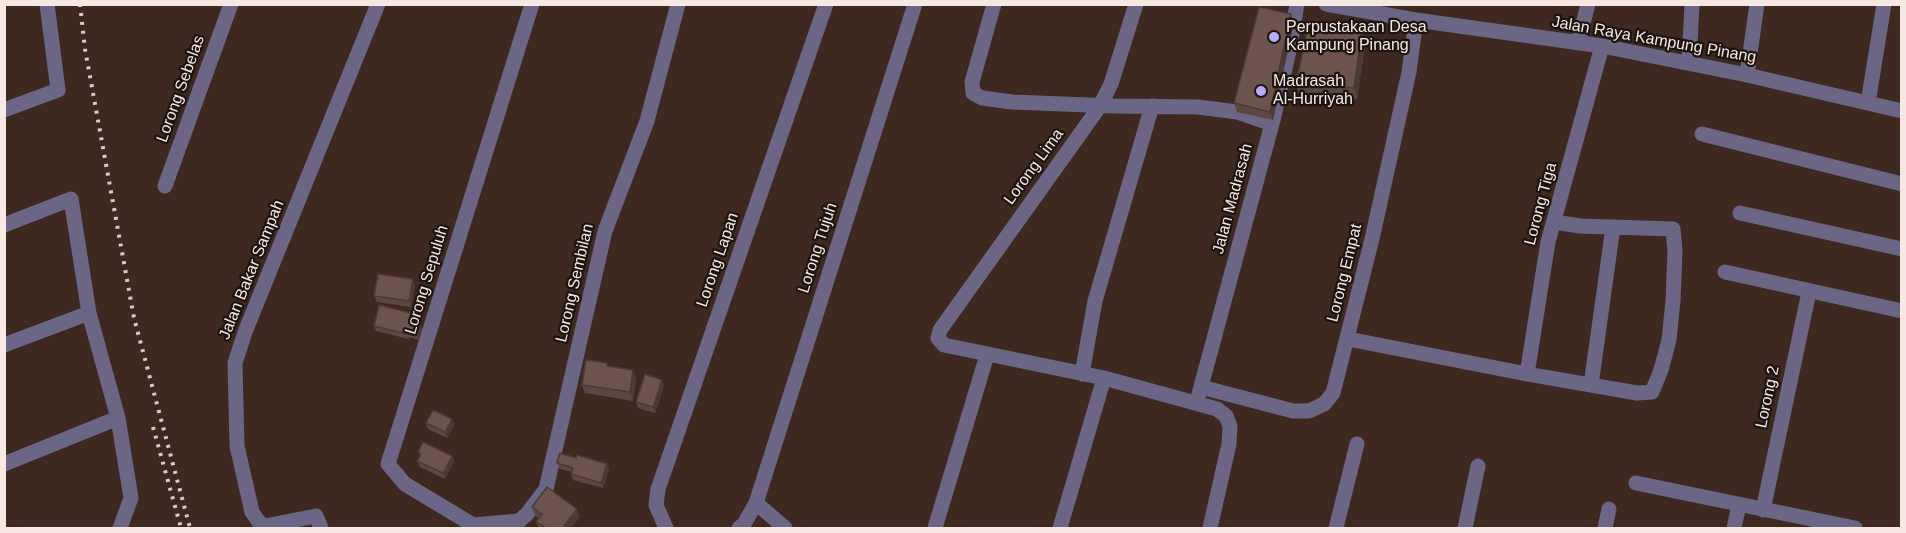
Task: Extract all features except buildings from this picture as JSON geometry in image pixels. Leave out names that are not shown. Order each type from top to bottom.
[{"type":"street","points":[[4,110],[58,90],[47,4]]},
{"type":"street","name":"Lorong Sebelas","points":[[165,186],[231,4]]},
{"type":"street","name":"Jalan Bakar Sampah","points":[[321,528],[316,516],[265,526],[252,512],[237,446],[235,363],[245,332],[378,4]]},
{"type":"street","name":"Lorong Sepuluh","points":[[471,527],[405,484],[388,464],[532,4]]},
{"type":"street","name":"Lorong Sembilan","points":[[471,527],[519,521],[546,489],[604,231],[647,121],[678,4]]},
{"type":"street","name":"Lorong Lapan","points":[[666,528],[656,505],[658,489],[826,4]]},
{"type":"street","name":"Lorong Tujuh","points":[[739,528],[756,504],[915,4]]},
{"type":"street","points":[[994,4],[972,82],[973,93],[982,98],[1012,102],[1100,106],[1198,107],[1237,112],[1272,124]]},
{"type":"street","name":"Lorong Lima","points":[[987,355],[944,345],[938,338],[940,330],[1100,106],[1112,84],[1136,4]]},
{"type":"street","name":"Jalan Madrasah","points":[[1199,394],[1272,124],[1297,4]]},
{"type":"street","name":"Jalan Raya Kampung Pinang","points":[[1326,4],[1416,20],[1602,46],[1689,62],[1902,111]]},
{"type":"street","points":[[1578,43],[1588,4]]},
{"type":"street","points":[[1689,62],[1692,4]]},
{"type":"street","points":[[1747,75],[1757,4]]},
{"type":"street","points":[[1868,103],[1884,4]]},
{"type":"street","name":"Lorong Empat","points":[[1199,394],[1293,411],[1309,411],[1324,404],[1333,393],[1375,228],[1409,72],[1416,20]]},
{"type":"street","name":"Lorong Tiga","points":[[1527,374],[1548,242],[1602,46]]},
{"type":"street","points":[[1082,374],[1095,301],[1152,106]]},
{"type":"street","points":[[1702,134],[1902,184]]},
{"type":"street","points":[[6,220],[71,199],[89,313],[118,417],[131,498],[120,528]]},
{"type":"street","points":[[1740,213],[1902,249]]},
{"type":"street","points":[[1348,339],[1527,374],[1637,393],[1652,392],[1669,340],[1675,251],[1673,229],[1580,226],[1554,222]]},
{"type":"street","points":[[1591,385],[1613,227]]},
{"type":"street","points":[[1725,272],[1902,311]]},
{"type":"street","name":"Lorong 2","points":[[1763,510],[1809,292]]},
{"type":"street","points":[[4,345],[89,313]]},
{"type":"street","points":[[935,528],[987,355],[1199,394],[1226,416],[1230,426],[1229,444],[1210,528]]},
{"type":"street","points":[[1060,528],[1104,378]]},
{"type":"street","points":[[4,464],[118,417]]},
{"type":"street","points":[[1336,528],[1357,444]]},
{"type":"street","points":[[1465,528],[1478,466]]},
{"type":"street","points":[[1636,483],[1855,528]]},
{"type":"street","points":[[756,504],[785,528]]},
{"type":"street","points":[[1734,528],[1739,505]]},
{"type":"street","points":[[1605,528],[1609,509]]},
{"type":"railway","points":[[80,4],[85,49],[134,318],[190,528]]},
{"type":"railway","points":[[153,427],[181,528]]},
{"type":"place","name":"Perpustakaan Desa Kampung Pinang","points":[[1274,37]]},
{"type":"place","name":"Madrasah Al-Hurriyah","points":[[1261,91]]}]
